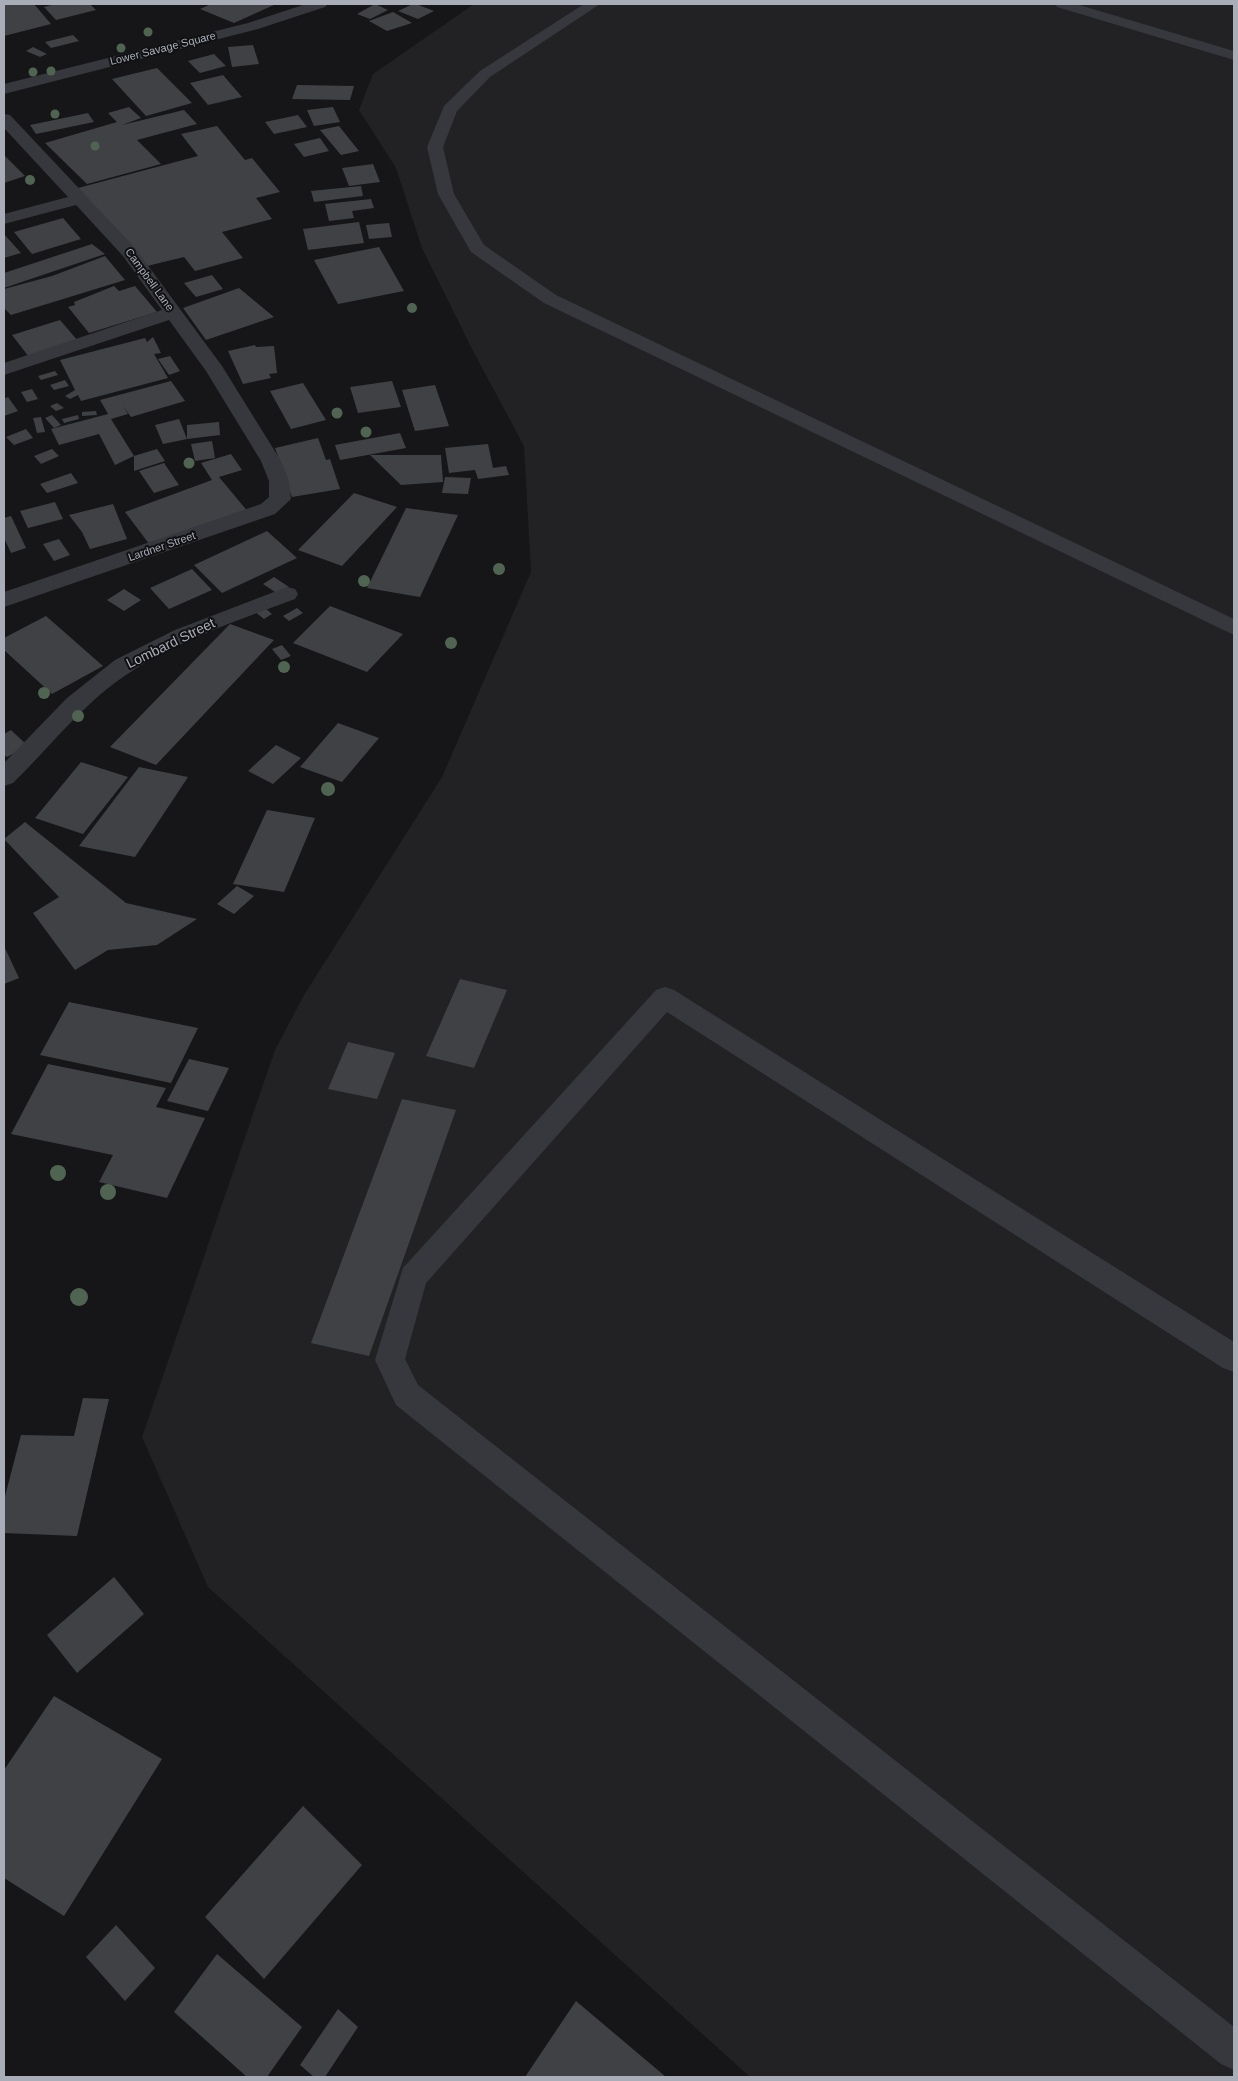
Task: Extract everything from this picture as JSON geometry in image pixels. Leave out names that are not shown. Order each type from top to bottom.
[{"type":"street","name":"Lower Savage Square","points":[[4,89],[253,26],[320,4]]},
{"type":"street","name":"Campbell Lane","points":[[4,118],[129,252],[215,370],[271,461]]},
{"type":"street","points":[[4,220],[80,199]]},
{"type":"street","points":[[4,369],[173,313]]},
{"type":"street","name":"Lardner Street","points":[[4,600],[268,509],[280,499],[279,481],[271,461]]},
{"type":"street","name":"Lombard Street","points":[[4,777],[29,754],[71,707],[123,666],[169,642],[287,594]]},
{"type":"lane","points":[[593,4],[485,74],[450,109],[435,147],[446,194],[477,248],[550,299],[1234,628]]},
{"type":"lane","points":[[1062,4],[1234,56]]},
{"type":"lane","points":[[1234,1358],[665,997],[413,1277],[390,1360],[407,1395],[1234,2050]]},
{"type":"shaded area","points":[[474,4],[1234,4],[1234,2077],[750,2077],[208,1587],[142,1437],[275,1050],[304,995],[442,777],[531,572],[524,446],[472,349],[422,248],[396,168],[359,110],[373,74]]},
{"type":"building","points":[[4,4],[34,4],[51,24],[4,36]]},
{"type":"building","points":[[55,4],[90,4],[96,10],[56,20],[44,7]]},
{"type":"building","points":[[211,4],[276,4],[234,23],[200,9]]},
{"type":"building","points":[[375,4],[388,10],[370,19],[357,14]]},
{"type":"building","points":[[413,4],[434,11],[418,19],[398,11]]},
{"type":"building","points":[[393,12],[412,23],[387,31],[369,21]]},
{"type":"building","points":[[73,35],[79,41],[51,48],[45,42]]},
{"type":"building","points":[[253,45],[259,64],[232,67],[228,47]]},
{"type":"building","points":[[33,47],[47,54],[40,57],[26,51]]},
{"type":"building","points":[[214,54],[226,66],[200,73],[188,61]]},
{"type":"building","points":[[157,68],[192,103],[146,116],[112,79]]},
{"type":"building","points":[[223,75],[242,97],[208,105],[190,83]]},
{"type":"building","points":[[297,85],[354,86],[350,100],[292,99]]},
{"type":"building","points":[[129,107],[141,118],[122,125],[184,110],[197,124],[137,140],[161,164],[87,184],[45,143],[117,122],[108,113]]},
{"type":"building","points":[[333,107],[340,122],[314,126],[307,110]]},
{"type":"building","points":[[88,113],[94,122],[36,134],[30,125]]},
{"type":"building","points":[[298,115],[307,127],[274,134],[265,122]]},
{"type":"building","points":[[217,126],[245,160],[252,158],[280,192],[256,198],[272,219],[222,232],[243,258],[195,271],[184,257],[147,266],[78,188],[198,156],[181,134]]},
{"type":"building","points":[[339,126],[359,151],[341,155],[320,130]]},
{"type":"building","points":[[320,138],[329,151],[304,157],[294,144]]},
{"type":"building","points":[[4,155],[25,176],[4,183]]},
{"type":"building","points":[[373,164],[380,182],[349,186],[342,168]]},
{"type":"building","points":[[361,186],[363,196],[314,202],[311,191]]},
{"type":"building","points":[[371,199],[374,208],[352,211],[354,218],[329,221],[325,204]]},
{"type":"building","points":[[63,218],[81,239],[32,254],[14,232]]},
{"type":"building","points":[[359,222],[364,243],[308,250],[303,229]]},
{"type":"building","points":[[389,223],[392,237],[369,239],[366,225]]},
{"type":"building","points":[[4,234],[21,253],[4,258]]},
{"type":"building","points":[[92,244],[105,254],[4,288],[4,273]]},
{"type":"building","points":[[379,247],[404,291],[338,304],[314,260]]},
{"type":"building","points":[[105,256],[125,280],[11,315],[4,308],[4,289],[52,276]]},
{"type":"building","points":[[212,275],[223,289],[196,297],[184,283]]},
{"type":"building","points":[[114,286],[119,291],[135,286],[157,312],[89,333],[68,307],[75,305],[74,302]]},
{"type":"building","points":[[239,288],[274,317],[206,340],[183,308]]},
{"type":"building","points":[[60,320],[78,341],[29,357],[12,335]]},
{"type":"building","points":[[153,337],[161,353],[154,354],[168,378],[81,401],[78,395],[70,399],[65,396],[75,390],[60,360],[145,338],[147,342]]},
{"type":"building","points":[[255,345],[256,347],[274,346],[277,373],[269,374],[271,378],[243,384],[228,351]]},
{"type":"building","points":[[170,356],[180,371],[169,375],[158,359]]},
{"type":"building","points":[[55,371],[58,375],[41,380],[38,376]]},
{"type":"building","points":[[65,380],[69,386],[54,390],[50,385]]},
{"type":"building","points":[[171,381],[185,401],[131,417],[123,406],[128,414],[111,419],[134,456],[115,465],[99,434],[59,445],[51,429],[108,414],[100,400]]},
{"type":"building","points":[[392,381],[401,407],[358,413],[350,387]]},
{"type":"building","points":[[303,383],[326,420],[291,429],[270,391]]},
{"type":"building","points":[[435,385],[449,426],[415,431],[402,390]]},
{"type":"building","points":[[32,389],[38,399],[27,402],[21,392]]},
{"type":"building","points":[[8,397],[18,411],[4,416],[4,399]]},
{"type":"building","points":[[57,403],[64,408],[56,411],[50,406]]},
{"type":"building","points":[[96,411],[97,415],[82,416],[82,412]]},
{"type":"building","points":[[52,415],[61,425],[54,428],[45,418]]},
{"type":"building","points":[[78,415],[79,419],[64,423],[62,419]]},
{"type":"building","points":[[41,417],[45,432],[37,433],[33,418]]},
{"type":"building","points":[[179,419],[187,439],[163,444],[155,425]]},
{"type":"building","points":[[219,422],[220,435],[187,439],[187,425]]},
{"type":"building","points":[[26,429],[33,438],[14,445],[6,437]]},
{"type":"building","points":[[400,433],[406,448],[340,460],[335,445]]},
{"type":"building","points":[[318,438],[326,460],[330,459],[340,489],[292,497],[275,448]]},
{"type":"building","points":[[212,441],[215,458],[195,461],[191,444]]},
{"type":"building","points":[[488,444],[493,468],[506,466],[509,475],[478,479],[475,470],[449,473],[445,448]]},
{"type":"building","points":[[52,449],[59,456],[41,464],[34,456]]},
{"type":"building","points":[[157,449],[165,461],[134,471],[134,456]]},
{"type":"building","points":[[231,454],[242,470],[219,477],[249,513],[153,549],[125,512],[212,480],[201,463]]},
{"type":"building","points":[[370,455],[441,455],[443,482],[401,485]]},
{"type":"building","points":[[164,463],[179,485],[154,493],[139,471]]},
{"type":"building","points":[[71,473],[78,483],[47,493],[40,484]]},
{"type":"building","points":[[445,477],[471,478],[468,494],[442,493]]},
{"type":"building","points":[[354,493],[397,507],[342,566],[298,550]]},
{"type":"building","points":[[55,502],[63,519],[28,528],[20,511]]},
{"type":"building","points":[[113,504],[127,539],[90,549],[82,532],[69,515]]},
{"type":"building","points":[[406,508],[458,515],[420,597],[367,588]]},
{"type":"building","points":[[11,516],[26,548],[11,553],[4,538],[4,518]]},
{"type":"building","points":[[267,531],[297,558],[222,593],[194,565]]},
{"type":"building","points":[[59,539],[70,555],[54,561],[43,544]]},
{"type":"building","points":[[192,569],[212,590],[169,609],[150,588]]},
{"type":"building","points":[[274,577],[289,587],[278,594],[263,584]]},
{"type":"building","points":[[124,589],[141,600],[124,611],[107,600]]},
{"type":"building","points":[[330,606],[403,634],[367,672],[293,643]]},
{"type":"building","points":[[264,607],[272,614],[264,619],[255,612]]},
{"type":"building","points":[[297,608],[303,613],[289,621],[283,616]]},
{"type":"building","points":[[46,616],[103,666],[52,694],[4,650],[4,638]]},
{"type":"building","points":[[230,624],[274,640],[156,765],[110,747]]},
{"type":"building","points":[[282,645],[291,656],[281,660],[272,649]]},
{"type":"building","points":[[338,723],[379,738],[342,782],[300,767]]},
{"type":"building","points":[[11,730],[28,746],[7,757],[4,755],[4,734]]},
{"type":"building","points":[[276,745],[301,758],[273,784],[248,771]]},
{"type":"building","points":[[81,762],[128,777],[83,834],[35,818]]},
{"type":"building","points":[[139,767],[188,777],[135,857],[79,846]]},
{"type":"building","points":[[267,810],[315,818],[284,892],[233,884]]},
{"type":"building","points":[[25,822],[126,903],[197,919],[157,945],[108,950],[75,970],[33,913],[59,897],[4,839]]},
{"type":"building","points":[[237,886],[254,896],[234,914],[217,904]]},
{"type":"building","points":[[4,946],[19,978],[4,984]]},
{"type":"building","points":[[460,979],[507,990],[474,1068],[426,1056]]},
{"type":"building","points":[[69,1002],[198,1028],[171,1083],[40,1055]]},
{"type":"building","points":[[348,1042],[395,1053],[377,1099],[328,1089]]},
{"type":"building","points":[[189,1059],[229,1068],[208,1111],[167,1101]]},
{"type":"building","points":[[48,1064],[166,1088],[156,1107],[205,1118],[167,1198],[99,1182],[113,1155],[11,1134]]},
{"type":"building","points":[[402,1099],[456,1110],[369,1356],[311,1343]]},
{"type":"building","points":[[83,1398],[109,1399],[77,1536],[4,1533],[4,1500],[21,1435],[74,1436]]},
{"type":"building","points":[[114,1577],[144,1614],[77,1673],[47,1635]]},
{"type":"building","points":[[54,1696],[162,1759],[64,1916],[4,1878],[4,1770]]},
{"type":"building","points":[[303,1806],[362,1865],[264,1979],[205,1917]]},
{"type":"building","points":[[116,1925],[155,1968],[125,2001],[86,1957]]},
{"type":"building","points":[[217,1954],[302,2027],[267,2077],[247,2077],[174,2012]]},
{"type":"building","points":[[576,2001],[666,2077],[525,2077]]},
{"type":"building","points":[[338,2009],[358,2027],[325,2077],[314,2077],[300,2065]]}]
